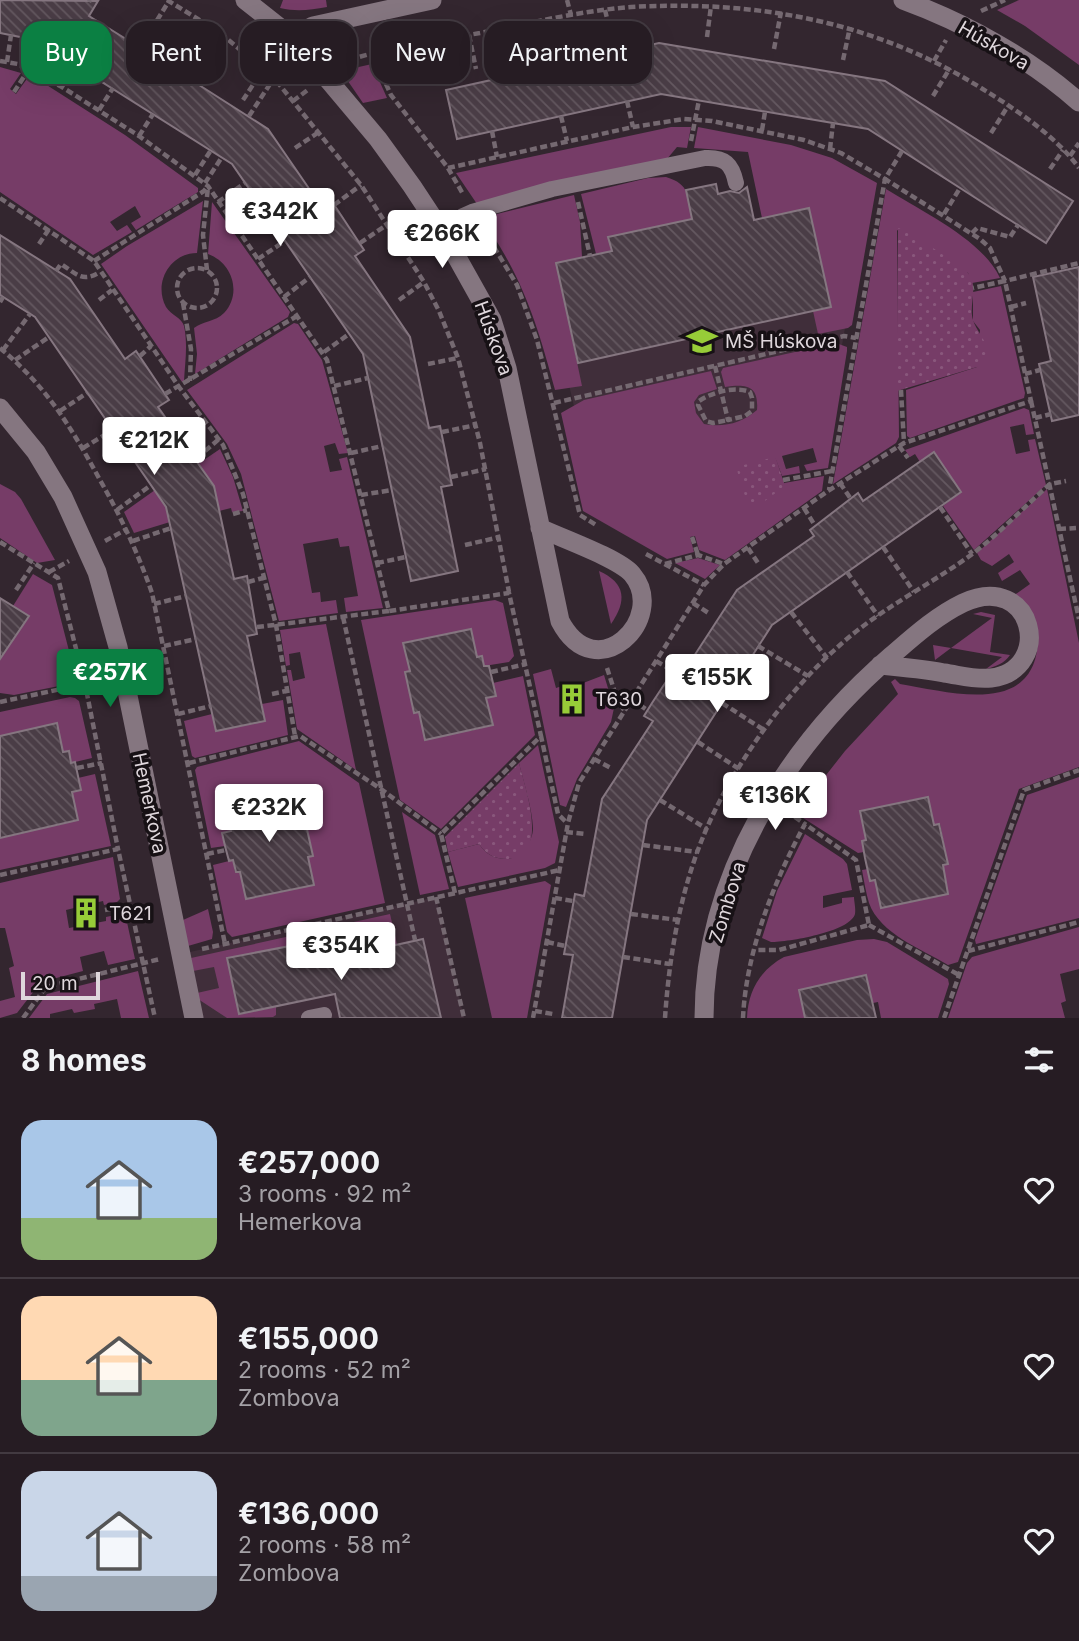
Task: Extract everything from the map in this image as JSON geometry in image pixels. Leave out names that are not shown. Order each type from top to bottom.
[{"type":"street","name":"Húskova","points":[[245,0],[272,21]]},
{"type":"street","points":[[336,21],[432,0]]},
{"type":"street","name":"Húskova","points":[[903,0],[1001,46],[1079,102]]},
{"type":"street","name":"Húskova","points":[[333,84],[378,139],[442,231],[492,320],[507,368],[560,621],[567,634],[585,648],[604,650]]},
{"type":"street","name":"Hemerkova","points":[[0,408],[36,452],[63,497],[97,572],[118,647],[194,1018]]},
{"type":"street","points":[[540,528],[619,564],[634,576],[641,597],[635,630],[616,646],[604,650]]},
{"type":"street","name":"Zombova","points":[[704,1018],[708,970],[718,918],[733,872],[751,833],[799,753],[880,665],[938,618],[962,603],[984,595],[1005,597],[1022,613],[1029,631],[1029,642],[1022,661],[1003,676],[981,679],[880,665]]},
{"type":"lane","points":[[442,231],[472,212],[574,184],[653,167],[716,158],[731,166],[736,183]]},
{"type":"path","points":[[568,0],[571,15]]},
{"type":"path","points":[[156,21],[168,1],[203,21]]},
{"type":"path","points":[[538,21],[605,10],[678,5],[739,6],[850,27],[950,68],[1008,106],[1070,156],[1079,168]]},
{"type":"path","points":[[707,37],[711,6]]},
{"type":"path","points":[[605,10],[608,21]]},
{"type":"path","points":[[774,49],[781,12]]},
{"type":"path","points":[[843,60],[850,27]]},
{"type":"path","points":[[7,62],[11,35]]},
{"type":"path","points":[[226,38],[240,49]]},
{"type":"path","points":[[470,39],[477,69]]},
{"type":"path","points":[[0,61],[21,66]]},
{"type":"path","points":[[933,96],[950,68]]},
{"type":"path","points":[[13,92],[21,80]]},
{"type":"path","points":[[56,84],[139,136],[207,184],[324,352],[389,611]]},
{"type":"path","points":[[243,100],[254,84]]},
{"type":"path","points":[[249,116],[270,84]]},
{"type":"path","points":[[279,84],[361,185],[388,224],[424,282],[458,358],[486,470],[509,593],[558,814],[568,823]]},
{"type":"path","points":[[293,101],[315,84]]},
{"type":"path","points":[[386,84],[391,95],[448,168],[517,285],[537,340],[580,515],[604,529]]},
{"type":"path","points":[[99,110],[113,88]]},
{"type":"path","points":[[695,120],[699,100]]},
{"type":"path","points":[[627,101],[633,127]]},
{"type":"path","points":[[991,133],[1008,106]]},
{"type":"path","points":[[762,130],[765,112]]},
{"type":"path","points":[[139,136],[153,114]]},
{"type":"path","points":[[561,116],[567,142]]},
{"type":"path","points":[[448,168],[633,127],[684,119],[695,120],[762,130],[804,140],[841,153],[972,233],[990,248],[1005,281],[1059,529],[1077,597],[1079,619]]},
{"type":"path","points":[[830,149],[833,123]]},
{"type":"path","points":[[492,131],[497,157]]},
{"type":"path","points":[[295,148],[319,132]]},
{"type":"path","points":[[1070,156],[1079,143]]},
{"type":"path","points":[[195,175],[211,150]]},
{"type":"path","points":[[1050,169],[1063,150]]},
{"type":"path","points":[[828,491],[884,179],[902,151]]},
{"type":"path","points":[[94,261],[204,191],[222,157]]},
{"type":"path","points":[[218,202],[246,183]]},
{"type":"path","points":[[207,184],[203,235],[207,270]]},
{"type":"path","points":[[574,184],[590,256]]},
{"type":"path","points":[[334,205],[361,185]]},
{"type":"path","points":[[943,214],[960,188]]},
{"type":"path","points":[[0,198],[94,261],[179,387],[219,439],[232,463],[247,510],[275,625],[295,736]]},
{"type":"path","points":[[360,243],[388,224]]},
{"type":"path","points":[[972,233],[977,228],[1010,237],[1018,225]]},
{"type":"path","points":[[39,244],[49,229]]},
{"type":"path","points":[[258,259],[285,241]]},
{"type":"path","points":[[973,288],[1079,263]]},
{"type":"path","points":[[56,271],[61,264],[82,277],[91,277],[100,272]]},
{"type":"path","points":[[183,303],[195,309],[214,300],[218,287],[213,274],[201,268],[188,270],[179,278],[177,291],[183,303],[191,348],[190,381]]},
{"type":"path","points":[[284,297],[310,277]]},
{"type":"path","points":[[399,300],[424,282]]},
{"type":"path","points":[[99,300],[112,290]]},
{"type":"path","points":[[1011,307],[1026,303]]},
{"type":"path","points":[[30,314],[2,349],[60,411],[133,541],[154,604],[164,646],[225,944]]},
{"type":"path","points":[[165,394],[297,316]]},
{"type":"path","points":[[324,352],[349,334]]},
{"type":"path","points":[[554,403],[845,336],[856,338]]},
{"type":"path","points":[[15,360],[49,337]]},
{"type":"path","points":[[140,356],[151,346]]},
{"type":"path","points":[[428,364],[458,358]]},
{"type":"path","points":[[715,366],[728,421]]},
{"type":"path","points":[[1025,374],[1041,370]]},
{"type":"path","points":[[334,386],[368,378]]},
{"type":"path","points":[[740,388],[750,392],[752,411],[728,421],[706,421],[698,405],[703,398],[740,388]]},
{"type":"path","points":[[901,390],[901,444],[908,458]]},
{"type":"path","points":[[60,411],[88,393]]},
{"type":"path","points":[[533,1018],[566,832],[579,783],[704,585],[724,564],[901,444],[1031,401]]},
{"type":"path","points":[[1035,418],[1051,414]]},
{"type":"path","points":[[442,432],[476,425]]},
{"type":"path","points":[[83,448],[113,430]]},
{"type":"path","points":[[205,451],[219,439]]},
{"type":"path","points":[[351,453],[382,446]]},
{"type":"path","points":[[451,477],[486,470]]},
{"type":"path","points":[[783,480],[832,471]]},
{"type":"path","points":[[940,507],[972,554],[1050,484],[1066,481]]},
{"type":"path","points":[[840,483],[851,499]]},
{"type":"path","points":[[117,510],[151,485]]},
{"type":"path","points":[[361,495],[392,490]]},
{"type":"path","points":[[804,508],[814,524]]},
{"type":"path","points":[[233,514],[247,510]]},
{"type":"path","points":[[133,541],[171,528]]},
{"type":"path","points":[[1059,529],[1076,528]]},
{"type":"path","points":[[464,545],[500,537]]},
{"type":"path","points":[[692,537],[698,555]]},
{"type":"path","points":[[0,542],[58,578],[85,684],[155,1018]]},
{"type":"path","points":[[883,547],[914,592]]},
{"type":"path","points":[[748,548],[758,563]]},
{"type":"path","points":[[640,550],[704,585]]},
{"type":"path","points":[[664,564],[698,555],[724,564]]},
{"type":"path","points":[[377,564],[405,557]]},
{"type":"path","points":[[16,590],[34,563]]},
{"type":"path","points":[[847,572],[878,615]]},
{"type":"path","points":[[248,582],[263,578]]},
{"type":"path","points":[[257,627],[509,593]]},
{"type":"path","points":[[154,604],[186,596]]},
{"type":"path","points":[[693,603],[710,614]]},
{"type":"path","points":[[791,612],[827,658]]},
{"type":"path","points":[[343,617],[415,940]]},
{"type":"path","points":[[164,646],[196,639]]},
{"type":"path","points":[[758,646],[808,676]]},
{"type":"path","points":[[604,650],[608,673],[618,702],[624,710]]},
{"type":"path","points":[[656,661],[673,671]]},
{"type":"path","points":[[491,672],[526,664]]},
{"type":"path","points":[[0,702],[85,684]]},
{"type":"path","points":[[272,694],[286,691]]},
{"type":"path","points":[[631,699],[647,710]]},
{"type":"path","points":[[722,703],[764,730]]},
{"type":"path","points":[[178,714],[211,706]]},
{"type":"path","points":[[441,834],[541,736]]},
{"type":"path","points":[[189,762],[300,737],[381,789],[441,834],[455,893]]},
{"type":"path","points":[[698,742],[739,769]]},
{"type":"path","points":[[594,759],[611,768]]},
{"type":"path","points":[[77,768],[102,762]]},
{"type":"path","points":[[944,1018],[1024,790],[1079,770]]},
{"type":"path","points":[[660,800],[707,829]]},
{"type":"path","points":[[743,1018],[755,950],[768,903],[784,862],[805,824],[856,860],[869,925]]},
{"type":"path","points":[[566,832],[585,834]]},
{"type":"path","points":[[643,845],[697,852]]},
{"type":"path","points":[[0,876],[118,849]]},
{"type":"path","points":[[207,854],[226,850]]},
{"type":"path","points":[[856,860],[865,858]]},
{"type":"path","points":[[23,1018],[46,987],[143,962],[560,870]]},
{"type":"path","points":[[436,897],[464,1018]]},
{"type":"path","points":[[555,898],[573,901]]},
{"type":"path","points":[[105,910],[130,905]]},
{"type":"path","points":[[631,914],[678,920]]},
{"type":"path","points":[[968,951],[1079,922]]},
{"type":"path","points":[[755,950],[779,950],[869,925],[959,975]]},
{"type":"path","points":[[547,942],[565,946]]},
{"type":"path","points":[[623,957],[670,964]]},
{"type":"path","points":[[535,1012],[553,1014]]},
{"type":"shaded area","points":[[283,0],[326,0],[327,7],[304,10],[280,8]]},
{"type":"shaded area","points":[[1019,0],[1079,0],[1079,65],[1025,26],[997,10]]},
{"type":"shaded area","points":[[371,64],[371,84],[381,84],[387,98],[363,103],[350,84],[357,84],[357,67]]},
{"type":"shaded area","points":[[0,67],[21,73],[10,89],[16,94],[23,84],[45,84],[125,135],[198,188],[198,192],[136,230],[131,223],[141,217],[135,206],[110,222],[117,231],[127,225],[132,232],[93,255],[0,192]]},
{"type":"shaded area","points":[[671,127],[691,127],[687,148],[677,147],[667,159],[477,204],[456,173]]},
{"type":"shaded area","points":[[698,127],[791,145],[832,158],[877,183],[852,325],[818,334],[813,311],[831,307],[809,208],[762,218],[748,152],[694,148]]},
{"type":"shaded area","points":[[666,177],[680,183],[687,192],[693,219],[609,237],[612,251],[596,254],[581,194],[648,178]]},
{"type":"shaded area","points":[[886,189],[966,239],[992,264],[1000,278],[972,283],[968,273],[897,230],[899,437],[896,443],[833,484]]},
{"type":"shaded area","points":[[574,195],[580,222],[582,257],[556,263],[564,301],[592,296],[597,318],[569,324],[582,386],[555,390],[527,300],[507,260],[481,218]]},
{"type":"shaded area","points":[[203,201],[197,253],[179,258],[166,271],[163,279],[162,298],[166,307],[184,326],[186,354],[182,382],[101,264]]},
{"type":"shaded area","points":[[212,202],[290,312],[288,317],[195,374],[197,354],[194,328],[224,313],[233,297],[229,272],[217,258],[208,254]]},
{"type":"shaded area","name":"MŠ Húskova","points":[[809,208],[845,328],[828,425],[590,477],[570,389],[556,263]]},
{"type":"shaded area","points":[[898,228],[934,248],[971,277],[973,320],[986,344],[987,356],[977,367],[897,391]]},
{"type":"shaded area","points":[[1001,286],[1024,398],[910,438],[907,436],[906,390],[977,367],[980,330],[973,321],[973,292]]},
{"type":"shaded area","points":[[294,323],[298,324],[322,360],[348,453],[339,454],[335,443],[324,446],[330,472],[342,470],[339,459],[347,457],[383,608],[346,612],[344,598],[358,596],[349,546],[340,547],[338,538],[303,544],[312,593],[320,592],[321,602],[336,600],[338,613],[279,621],[241,474],[227,444],[187,390]]},
{"type":"shaded area","points":[[836,343],[847,347],[847,351],[828,468],[807,471],[804,465],[817,462],[813,448],[782,456],[786,469],[799,466],[800,473],[782,476],[775,457],[785,486],[784,483],[824,476],[822,491],[725,560],[699,550],[695,536],[690,537],[694,552],[667,559],[583,511],[561,413],[584,400],[711,371],[717,389],[699,395],[694,402],[696,413],[704,424],[732,423],[757,410],[756,395],[745,386],[725,387],[721,372],[723,368]]},
{"type":"shaded area","points":[[1024,408],[1029,410],[1034,434],[1026,435],[1024,424],[1010,427],[1016,454],[1030,451],[1028,440],[1035,439],[1046,485],[974,550],[943,506],[961,492],[934,453],[920,462],[915,454],[910,457],[905,450]]},
{"type":"shaded area","points":[[220,449],[233,477],[243,511],[232,512],[231,508],[219,511],[198,464]]},
{"type":"shaded area","points":[[775,457],[785,486],[750,512],[736,467]]},
{"type":"shaded area","points":[[0,484],[15,492],[21,499],[55,560],[37,563],[0,538]]},
{"type":"shaded area","points":[[1047,489],[1079,643],[1079,767],[1019,789],[958,962],[948,965],[903,940],[882,924],[869,903],[862,870],[868,869],[875,880],[881,908],[948,894],[943,865],[948,864],[940,824],[934,825],[928,797],[905,801],[862,841],[864,852],[858,853],[800,816],[823,779],[845,751],[898,694],[891,682],[895,679],[900,684],[965,694],[1007,690],[1023,680],[1034,664],[1038,632],[1032,614],[1013,596],[1030,584],[1020,570],[1002,581],[998,573],[1014,562],[1009,554],[992,566],[981,560],[977,553]]},
{"type":"shaded area","points":[[155,490],[166,507],[170,522],[134,533],[124,512]]},
{"type":"shaded area","points":[[698,558],[720,565],[705,579],[675,563]]},
{"type":"shaded area","points":[[599,571],[615,581],[621,593],[620,608],[611,624]]},
{"type":"shaded area","points":[[33,574],[52,585],[75,674],[74,680],[69,684],[14,695],[0,693],[0,657],[28,616],[13,606]]},
{"type":"shaded area","points":[[495,600],[503,603],[514,656],[509,662],[484,666],[482,656],[477,657],[471,629],[404,644],[410,671],[405,673],[414,712],[419,712],[425,740],[468,726],[470,731],[492,725],[486,698],[496,696],[493,683],[523,676],[535,735],[441,829],[400,800],[361,620]]},
{"type":"shaded area","points":[[981,612],[995,615],[990,652],[1010,655],[1000,664],[986,669],[1002,657],[951,648],[992,618],[973,614]]},
{"type":"shaded area","points":[[326,624],[356,770],[297,729],[287,670],[291,670],[293,681],[305,678],[300,652],[289,654],[290,665],[286,666],[280,630]]},
{"type":"shaded area","points":[[933,645],[951,648],[935,660]]},
{"type":"shaded area","points":[[551,669],[556,688],[566,687],[560,689],[565,714],[583,710],[578,685],[604,675],[614,708],[611,722],[577,779],[566,807],[560,805],[533,674]]},
{"type":"shaded area","points":[[70,697],[79,701],[92,758],[71,763],[69,751],[63,752],[57,723],[34,728],[13,737],[12,733],[0,736],[0,712]]},
{"type":"shaded area","points":[[283,700],[288,735],[195,758],[192,756],[184,721],[212,714],[265,721],[262,704]]},
{"type":"shaded area","points":[[299,741],[359,783],[385,903],[232,937],[227,932],[213,865],[233,860],[235,872],[240,872],[247,899],[267,895],[266,891],[290,886],[291,890],[314,885],[304,816],[299,817],[293,788],[226,803],[231,831],[225,846],[211,848],[195,770],[197,767]]},
{"type":"shaded area","points":[[538,745],[559,842],[555,863],[545,868],[458,887],[448,852],[479,844],[491,855],[507,859],[517,856],[528,844],[533,828],[519,763]]},
{"type":"shaded area","points":[[519,763],[532,820],[528,847],[520,855],[507,859],[491,855],[479,844],[448,852],[445,837]]},
{"type":"shaded area","points":[[95,774],[111,846],[0,870],[0,808],[55,826],[77,820],[72,792],[81,790],[78,778]]},
{"type":"shaded area","points":[[1079,777],[1079,918],[976,944],[975,940],[1027,795]]},
{"type":"shaded area","points":[[402,812],[435,835],[449,889],[420,895]]},
{"type":"shaded area","points":[[805,834],[847,864],[852,890],[823,896],[823,908],[842,903],[842,898],[854,897],[855,914],[851,920],[831,931],[771,942],[762,938],[777,891]]},
{"type":"shaded area","points":[[113,857],[120,899],[104,905],[103,901],[66,910],[69,928],[106,921],[106,917],[125,913],[135,959],[108,965],[104,951],[80,957],[83,971],[41,982],[17,1013],[0,1018],[0,1001],[15,997],[9,968],[14,966],[5,928],[0,928],[0,883]]},
{"type":"shaded area","points":[[545,881],[551,885],[527,1018],[492,1018],[465,898]]},
{"type":"shaded area","points":[[436,897],[464,1018],[194,1018],[181,954]]},
{"type":"shaded area","points":[[208,909],[212,939],[188,946],[183,920]]},
{"type":"shaded area","points":[[390,914],[397,944],[295,967],[290,946],[227,958],[239,1014],[276,1007],[276,1015],[273,1017],[227,1018],[198,999],[197,993],[219,988],[214,967],[193,971],[191,958]]},
{"type":"shaded area","points":[[1079,927],[1079,969],[1060,974],[1066,1001],[1061,1003],[1065,1018],[948,1018],[967,963],[972,957]]},
{"type":"shaded area","points":[[874,939],[887,942],[948,979],[949,984],[938,1018],[881,1018],[878,1002],[873,1003],[866,976],[799,990],[805,1018],[747,1018],[750,999],[757,982],[768,968],[784,957],[857,940]]},
{"type":"shaded area","points":[[138,971],[149,1018],[121,1018],[117,999],[94,1004],[95,1009],[74,1013],[72,1009],[50,1014],[50,1018],[29,1018],[47,994]]},
{"type":"building","points":[[0,0],[98,1],[89,16],[97,21],[21,21],[21,37],[0,33]]},
{"type":"building","points":[[112,30],[126,39],[126,84],[198,84],[268,129],[321,206],[331,200],[364,250],[355,256],[410,337],[429,428],[440,426],[452,485],[441,487],[458,571],[411,581],[363,354],[232,164],[105,84],[112,84]]},
{"type":"building","points":[[659,43],[885,81],[1073,201],[1046,243],[868,129],[661,94],[457,139],[446,90],[484,82],[484,84],[652,84],[652,45]]},
{"type":"building","points":[[716,184],[718,194],[730,191],[739,193],[747,187],[754,220],[809,208],[831,307],[578,363],[556,263],[612,251],[608,237],[692,219],[686,190]]},
{"type":"building","points":[[0,235],[70,279],[125,359],[136,351],[169,400],[158,407],[214,486],[234,579],[247,576],[257,634],[247,636],[265,721],[216,731],[166,507],[35,317],[0,295]]},
{"type":"building","points":[[1079,267],[1079,415],[1052,421],[1039,364],[1051,361],[1033,277]]},
{"type":"building","points":[[934,452],[961,492],[772,625],[647,820],[612,1018],[562,1018],[573,955],[564,954],[575,894],[584,896],[602,799],[653,721],[644,716],[652,703],[677,665],[685,670],[737,590],[814,536],[810,530],[858,493],[863,501]]},
{"type":"building","points":[[0,598],[29,616],[0,659]]},
{"type":"building","points":[[471,629],[477,657],[482,656],[484,666],[489,666],[496,696],[486,698],[493,725],[425,740],[419,712],[414,713],[405,672],[410,671],[403,643]]},
{"type":"building","points":[[57,723],[63,752],[69,751],[71,763],[75,762],[81,790],[72,792],[78,820],[0,838],[0,736]]},
{"type":"building","points":[[293,787],[299,817],[304,816],[313,856],[308,857],[314,885],[246,899],[240,872],[236,872],[233,860],[229,861],[222,833],[231,831],[225,803]]},
{"type":"building","points":[[928,797],[934,825],[939,824],[948,864],[943,865],[948,894],[881,908],[875,880],[870,881],[865,858],[862,841],[866,840],[860,811]]},
{"type":"building","points":[[423,939],[441,1018],[340,1018],[335,994],[239,1014],[227,958],[290,946],[295,967]]},
{"type":"building","points":[[866,975],[876,1018],[805,1018],[799,990]]},
{"type":"place","name":"MŠ Húskova","points":[[702,341]]},
{"type":"place","name":"T630","points":[[572,699]]},
{"type":"place","name":"T621","points":[[86,913]]}]
